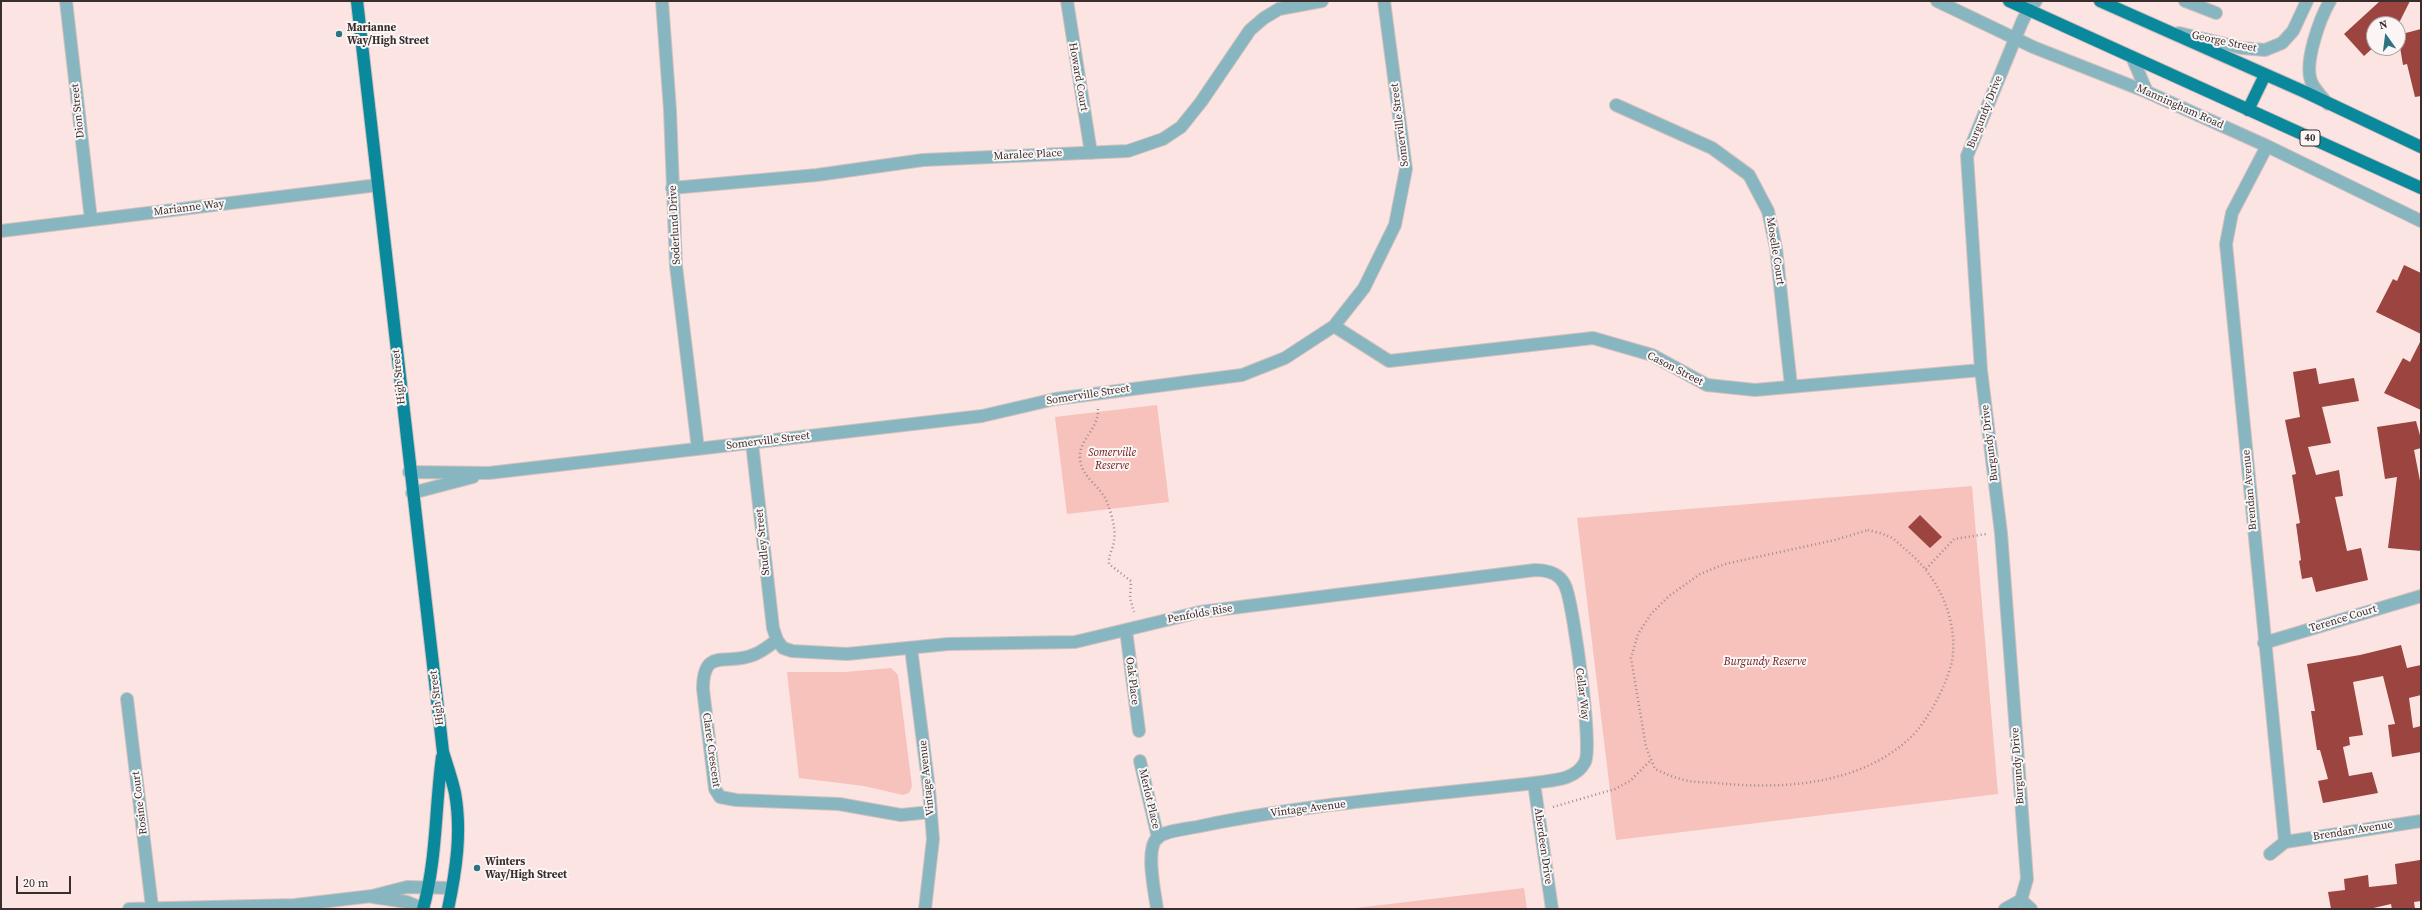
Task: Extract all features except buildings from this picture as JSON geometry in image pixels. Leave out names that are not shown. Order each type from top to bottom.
[{"type":"main road","name":"High Street","points":[[357,1],[409,472],[443,752],[455,792],[458,820],[452,888],[448,909]]},
{"type":"main road","name":"40","points":[[2009,1],[2032,5],[2132,57],[2421,188]]},
{"type":"main road","points":[[2100,1],[2121,6],[2163,29],[2421,147]]},
{"type":"main road","points":[[2248,110],[2265,76]]},
{"type":"main road","name":"High Street","points":[[423,909],[428,888],[436,835],[436,799],[443,752]]},
{"type":"street","name":"Dion Street","points":[[66,1],[91,220]]},
{"type":"street","name":"Soderlund Drive","points":[[662,1],[676,266],[698,449]]},
{"type":"street","name":"Howard Court","points":[[1067,1],[1091,153]]},
{"type":"street","name":"Maralee Place","points":[[672,188],[817,175],[922,160],[1128,151],[1163,139],[1181,127],[1201,102],[1250,30],[1279,9],[1322,1]]},
{"type":"street","name":"Somerville Street","points":[[409,472],[489,473],[982,416],[1055,399],[1098,392],[1242,375],[1285,358],[1334,326],[1364,288],[1395,225],[1406,169],[1384,1]]},
{"type":"street","name":"Manningham Road","points":[[1936,1],[2015,38],[2147,92],[2267,146],[2421,221]]},
{"type":"street","points":[[2185,1],[2216,13]]},
{"type":"street","name":"George Street","points":[[2163,29],[2242,48],[2265,50],[2282,43],[2293,31],[2307,1]]},
{"type":"street","points":[[2328,104],[2312,83],[2309,66],[2323,13],[2330,1]]},
{"type":"street","name":"Burgundy Drive","points":[[2021,900],[2027,879],[2000,533],[1981,370],[1967,156],[2015,38],[2032,5]]},
{"type":"street","points":[[2132,57],[2147,92]]},
{"type":"street","name":"Moselle Court","points":[[1616,105],[1712,148],[1749,175],[1768,211],[1776,248],[1791,386]]},
{"type":"street","name":"Brendan Avenue","points":[[2267,146],[2232,213],[2226,244],[2264,643],[2285,842]]},
{"type":"street","name":"Marianne Way","points":[[1,231],[378,185]]},
{"type":"street","name":"Cason Street","points":[[1334,326],[1389,361],[1593,338],[1652,355],[1707,385],[1755,390],[1981,370]]},
{"type":"street","name":"Studley Street","points":[[752,443],[773,628],[778,640]]},
{"type":"street","name":"Somerville Street","points":[[412,493],[489,473]]},
{"type":"street","name":"Penfolds Rise","points":[[778,640],[783,648],[792,651],[847,654],[948,644],[1074,642],[1200,612],[1535,570],[1554,573]]},
{"type":"street","name":"Cellar Way","points":[[1534,782],[1568,777],[1577,772],[1585,762],[1588,750],[1567,590],[1561,578],[1554,573]]},
{"type":"street","name":"Terence Court","points":[[2264,643],[2421,596]]},
{"type":"street","name":"Oak Place","points":[[1130,628],[1139,731]]},
{"type":"street","name":"Claret Crescent","points":[[778,640],[753,655],[716,661],[707,665],[703,672],[715,789],[720,797],[736,800],[839,804],[901,814],[931,812]]},
{"type":"street","name":"Vintage Avenue","points":[[911,648],[933,839],[925,909]]},
{"type":"street","name":"Rosine Court","points":[[127,699],[152,907]]},
{"type":"street","name":"Merlot Place","points":[[1140,761],[1158,838]]},
{"type":"street","name":"Aberdeen Drive","points":[[1534,782],[1552,909]]},
{"type":"street","name":"Vintage Avenue","points":[[1158,838],[1172,832],[1250,816],[1534,782]]},
{"type":"street","name":"Brendan Avenue","points":[[2270,854],[2285,842],[2421,821]]},
{"type":"street","points":[[1158,838],[1152,845],[1151,855],[1158,909]]},
{"type":"street","points":[[129,909],[152,907],[295,906],[372,896],[398,889],[452,888]]},
{"type":"street","points":[[372,896],[407,902],[423,909]]},
{"type":"street","points":[[2004,909],[2021,900],[2031,909]]},
{"type":"path","points":[[1098,392],[1097,422],[1082,445],[1080,460],[1085,474],[1108,504],[1114,542],[1108,558],[1109,564],[1131,581],[1130,628]]},
{"type":"path","points":[[1868,530],[1889,536],[1931,574],[1945,600],[1951,626],[1953,655],[1944,684],[1928,715],[1911,737],[1886,755],[1849,774],[1812,782],[1767,786],[1682,780],[1655,769],[1651,760],[1646,747],[1631,658],[1638,634],[1651,614],[1670,596],[1700,574],[1725,564],[1835,540],[1868,530]]},
{"type":"path","points":[[1926,569],[1954,539],[2000,533]]},
{"type":"path","points":[[1538,811],[1615,789],[1630,781],[1651,760]]},
{"type":"green space","name":"Somerville Reserve","points":[[1157,405],[1169,502],[1067,514],[1055,417]]},
{"type":"green space","name":"Burgundy Reserve","points":[[1972,486],[1998,794],[1616,840],[1577,518]]},
{"type":"green space","points":[[891,668],[898,675],[912,786],[909,793],[903,795],[864,786],[799,778],[787,672],[845,672]]},
{"type":"green space","points":[[1524,888],[1527,909],[1348,909]]},
{"type":"place","name":"Marianne Way/High Street","points":[[339,34]]},
{"type":"place","name":"Winters Way/High Street","points":[[477,868]]}]
